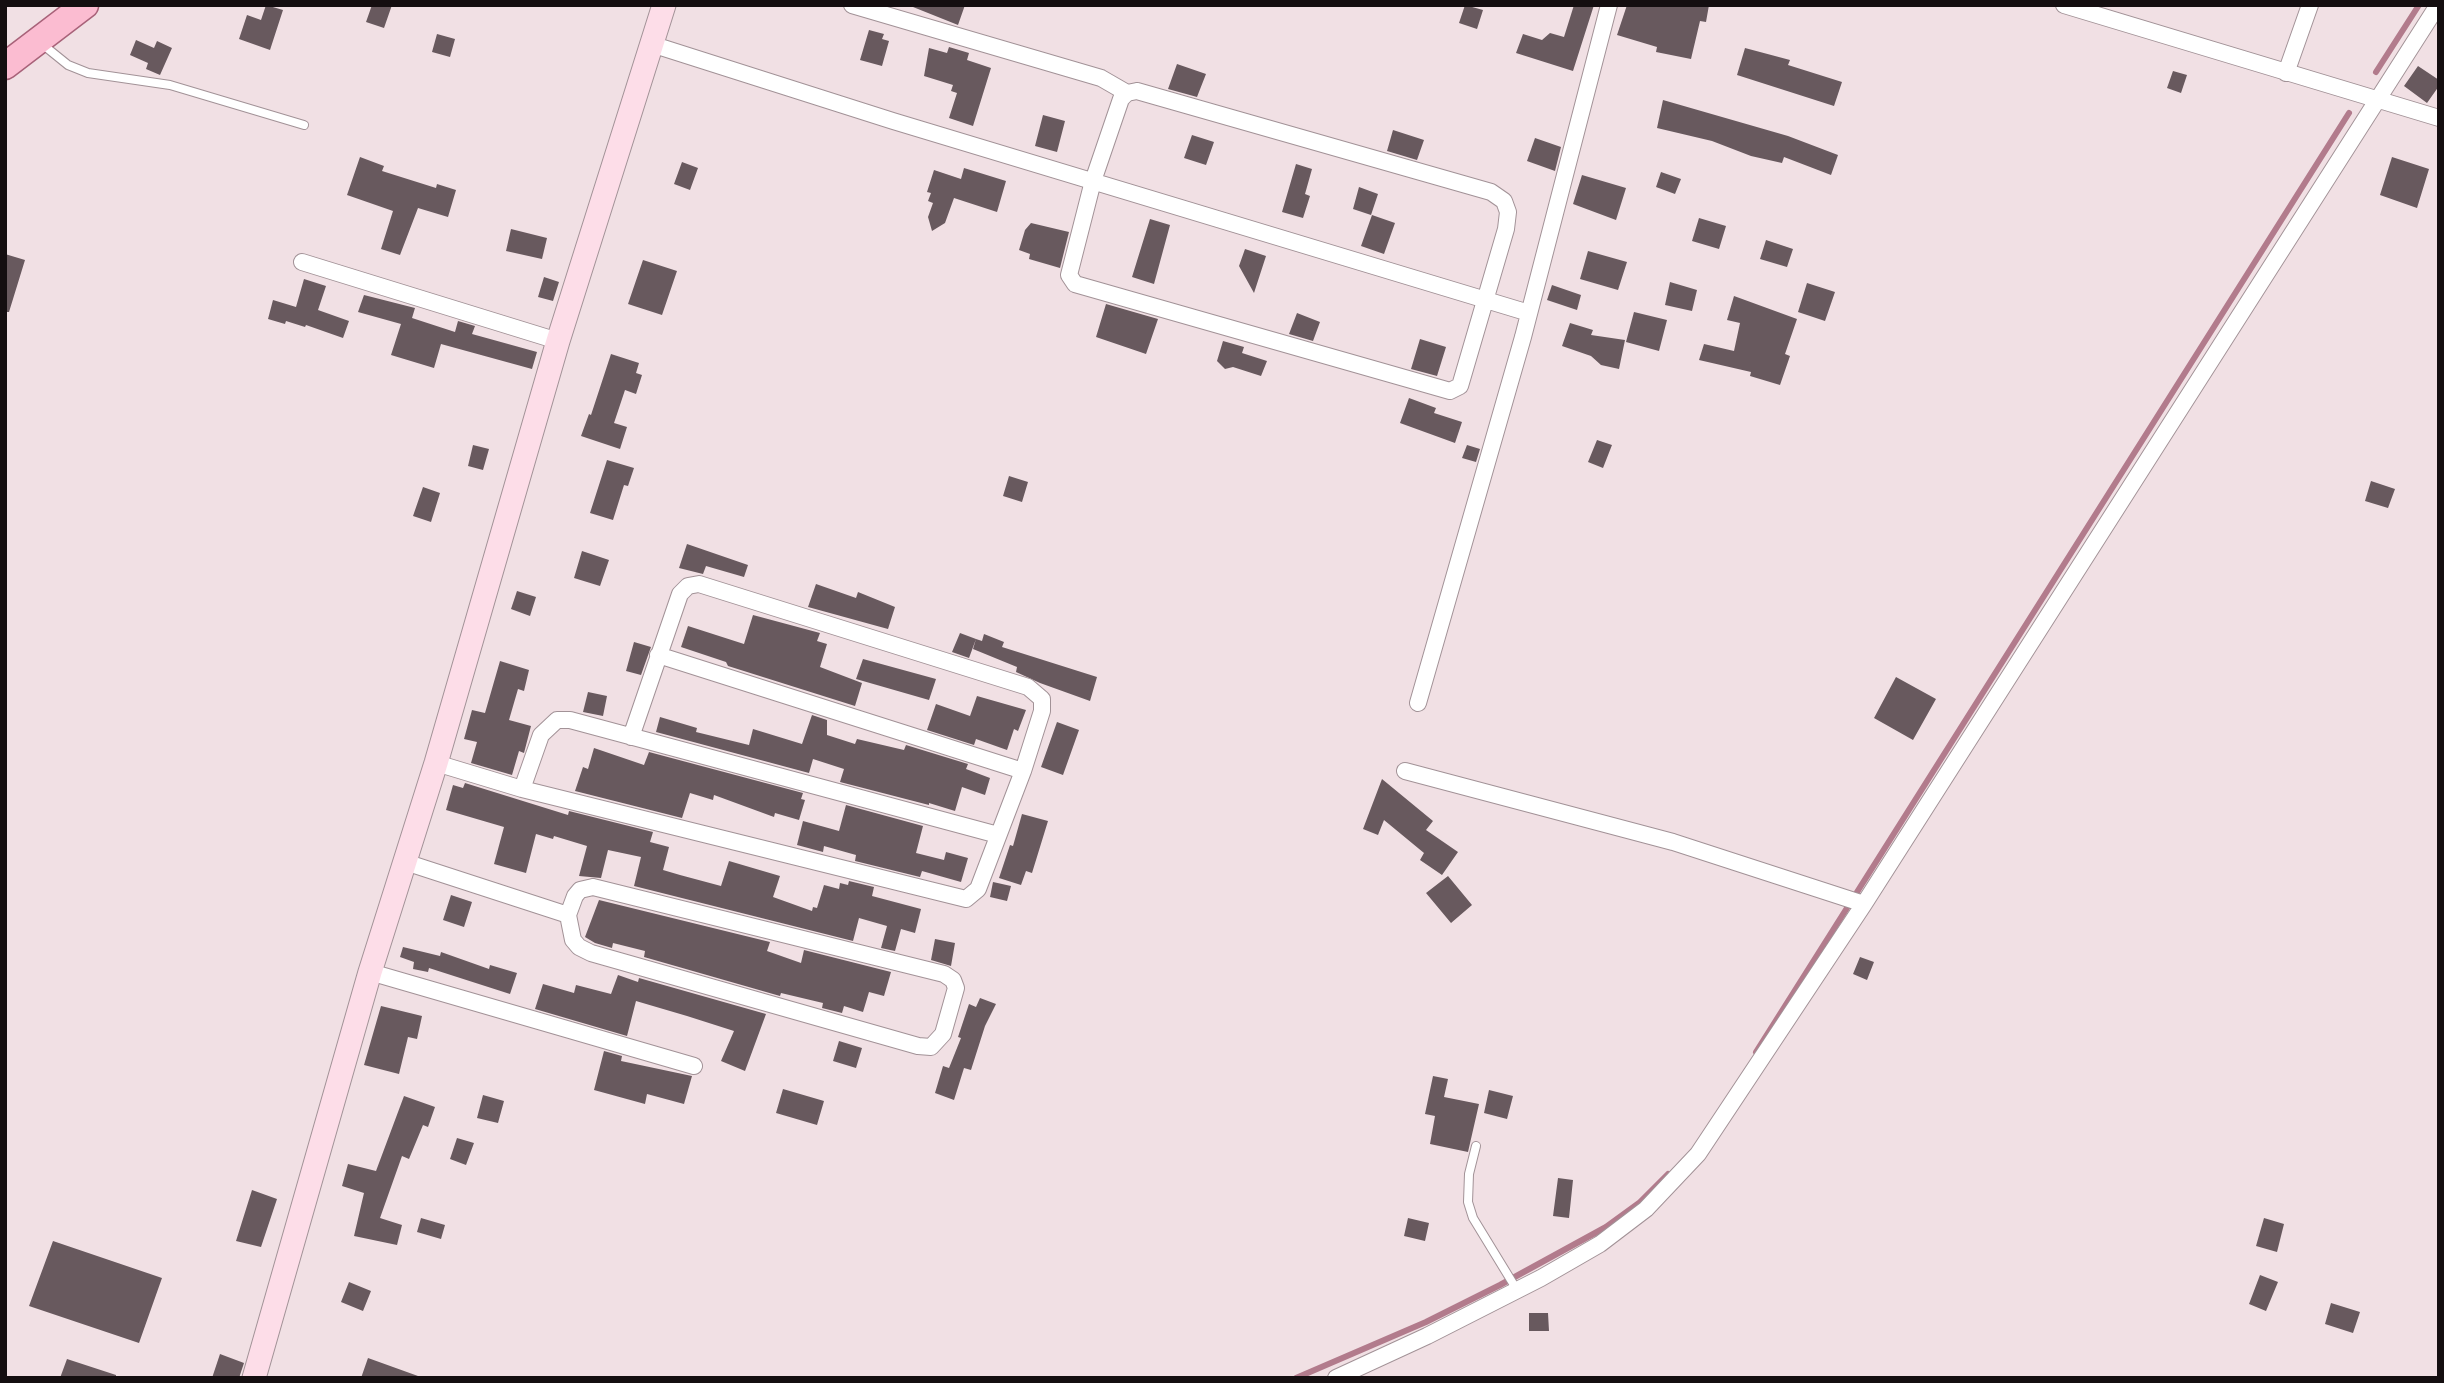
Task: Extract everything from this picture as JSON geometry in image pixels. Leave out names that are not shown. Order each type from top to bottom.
[{"type":"main road","points":[[5,66],[40,42],[85,5]]},
{"type":"street","points":[[254,1378],[370,972],[436,763],[558,341],[664,5]]},
{"type":"street","points":[[852,5],[1101,78],[1127,93],[1146,92],[1491,192],[1504,201],[1508,212],[1506,229],[1460,386],[1450,391],[1075,284],[1069,275],[1093,181],[1121,99],[1127,93]]},
{"type":"street","points":[[1418,703],[1529,313],[1609,5]]},
{"type":"street","points":[[2064,5],[2439,118]]},
{"type":"street","points":[[2286,73],[2310,5]]},
{"type":"street","points":[[1336,1378],[1517,1290],[1600,1244],[1646,1209],[1678,1179],[1727,1111],[1864,904],[2438,5]]},
{"type":"street","points":[[651,44],[1529,313]]},
{"type":"street","points":[[302,262],[558,341]]},
{"type":"street","points":[[436,763],[522,789],[966,899],[978,888],[1023,771],[1042,711],[1042,699],[1028,687],[699,584],[688,586],[680,594],[631,737]]},
{"type":"street","points":[[658,655],[1023,771]]},
{"type":"street","points":[[522,789],[541,735],[557,720],[570,720],[998,835]]},
{"type":"street","points":[[1405,771],[1673,842],[1864,904]]},
{"type":"street","points":[[405,862],[568,915]]},
{"type":"street","points":[[593,887],[944,974],[953,980],[956,988],[939,1042],[931,1047],[919,1046],[591,953],[579,947],[573,940],[568,915],[580,890],[593,887]]},
{"type":"street","points":[[370,972],[694,1066]]},
{"type":"lane","points":[[40,42],[68,65],[88,74],[170,85],[304,125]]},
{"type":"lane","points":[[1476,1146],[1469,1174],[1468,1202],[1473,1218],[1517,1290]]},
{"type":"building","points":[[266,5],[283,10],[270,50],[239,39],[247,15],[261,20]]},
{"type":"building","points":[[372,5],[392,5],[384,28],[366,22]]},
{"type":"building","points":[[908,5],[965,5],[958,25]]},
{"type":"building","points":[[1465,5],[1483,10],[1477,29],[1459,23]]},
{"type":"building","points":[[1574,5],[1594,5],[1573,71],[1516,53],[1523,34],[1542,40],[1550,33],[1564,37]]},
{"type":"building","points":[[1627,5],[1709,5],[1706,22],[1700,21],[1691,59],[1656,52],[1657,47],[1617,35]]},
{"type":"building","points":[[869,30],[884,34],[882,39],[889,41],[882,66],[860,60]]},
{"type":"building","points":[[437,34],[455,39],[450,57],[432,52]]},
{"type":"building","points":[[136,40],[154,48],[157,41],[172,48],[160,75],[146,69],[148,63],[130,55]]},
{"type":"building","points":[[949,47],[969,53],[967,60],[991,68],[973,126],[949,118],[957,93],[951,91],[953,85],[924,76],[929,48],[947,53]]},
{"type":"building","points":[[1745,48],[1790,60],[1788,65],[1842,82],[1834,106],[1737,75]]},
{"type":"building","points":[[1177,64],[1206,74],[1197,97],[1168,89]]},
{"type":"building","points":[[2418,66],[2439,80],[2439,86],[2427,103],[2404,86]]},
{"type":"building","points":[[2173,71],[2187,75],[2181,93],[2167,88]]},
{"type":"building","points":[[1663,100],[1788,136],[1838,155],[1831,175],[1784,157],[1782,163],[1751,156],[1712,141],[1657,128]]},
{"type":"building","points":[[1043,115],[1065,121],[1057,152],[1035,146]]},
{"type":"building","points":[[1393,130],[1424,140],[1417,160],[1387,151]]},
{"type":"building","points":[[1192,135],[1214,142],[1206,165],[1184,158]]},
{"type":"building","points":[[1535,138],[1561,147],[1555,171],[1527,161]]},
{"type":"building","points":[[360,157],[384,166],[382,171],[436,188],[437,184],[456,190],[448,217],[418,208],[400,255],[381,249],[393,211],[347,195]]},
{"type":"building","points":[[2392,157],[2429,169],[2417,208],[2380,195]]},
{"type":"building","points":[[682,162],[698,168],[690,190],[674,184]]},
{"type":"building","points":[[1296,164],[1312,169],[1305,194],[1310,196],[1303,218],[1282,212]]},
{"type":"building","points":[[964,168],[1006,181],[997,212],[954,198],[945,223],[932,231],[928,217],[933,203],[928,201],[931,193],[927,192],[934,170],[961,179]]},
{"type":"building","points":[[1661,172],[1681,179],[1675,194],[1656,187]]},
{"type":"building","points":[[1582,175],[1626,188],[1616,220],[1573,204]]},
{"type":"building","points":[[1359,187],[1378,194],[1371,215],[1353,209]]},
{"type":"building","points":[[1372,215],[1395,223],[1384,254],[1361,246]]},
{"type":"building","points":[[1699,218],[1726,226],[1719,249],[1692,241]]},
{"type":"building","points":[[1150,219],[1170,225],[1154,284],[1132,277]]},
{"type":"building","points":[[1031,223],[1069,232],[1060,268],[1029,259],[1030,254],[1019,250],[1025,230]]},
{"type":"building","points":[[511,229],[547,238],[542,259],[506,251]]},
{"type":"building","points":[[1766,240],[1793,249],[1787,267],[1760,259]]},
{"type":"building","points":[[1245,249],[1266,256],[1254,293],[1239,266]]},
{"type":"building","points":[[1588,251],[1627,262],[1618,290],[1580,279]]},
{"type":"building","points":[[5,254],[25,260],[9,312],[5,312]]},
{"type":"building","points":[[643,260],[677,271],[662,315],[628,304]]},
{"type":"building","points":[[544,277],[559,282],[553,301],[538,297]]},
{"type":"building","points":[[304,279],[326,286],[318,310],[349,321],[343,338],[306,325],[305,327],[286,321],[285,324],[268,319],[273,300],[296,307]]},
{"type":"building","points":[[1670,282],[1697,290],[1692,311],[1665,305]]},
{"type":"building","points":[[1807,283],[1835,292],[1825,321],[1798,312]]},
{"type":"building","points":[[1552,285],[1581,295],[1577,310],[1547,300]]},
{"type":"building","points":[[364,295],[415,308],[412,318],[455,332],[458,321],[475,326],[472,334],[537,352],[532,369],[441,344],[434,368],[391,355],[401,324],[358,312]]},
{"type":"building","points":[[1734,296],[1797,319],[1785,354],[1790,356],[1780,385],[1750,376],[1751,372],[1699,360],[1704,344],[1734,351],[1740,323],[1727,320]]},
{"type":"building","points":[[1106,304],[1158,319],[1146,354],[1096,337]]},
{"type":"building","points":[[1634,312],[1667,320],[1659,351],[1626,342]]},
{"type":"building","points":[[1297,313],[1320,322],[1313,341],[1289,334]]},
{"type":"building","points":[[1570,323],[1593,330],[1591,335],[1625,340],[1619,369],[1601,365],[1591,356],[1562,346]]},
{"type":"building","points":[[1420,339],[1446,347],[1437,376],[1411,369]]},
{"type":"building","points":[[1223,341],[1244,347],[1242,353],[1267,361],[1261,376],[1233,367],[1225,369],[1217,361]]},
{"type":"building","points":[[611,354],[639,363],[636,373],[642,375],[636,394],[625,390],[614,423],[627,427],[620,449],[581,436],[589,414],[591,415]]},
{"type":"building","points":[[1409,398],[1436,408],[1434,413],[1462,422],[1455,443],[1400,423]]},
{"type":"building","points":[[1597,440],[1612,445],[1603,468],[1588,462]]},
{"type":"building","points":[[473,445],[489,449],[483,470],[468,466]]},
{"type":"building","points":[[1467,445],[1480,449],[1476,462],[1462,458]]},
{"type":"building","points":[[607,460],[634,468],[628,486],[624,485],[613,520],[590,513]]},
{"type":"building","points":[[1009,476],[1028,482],[1022,502],[1003,496]]},
{"type":"building","points":[[2371,481],[2395,489],[2388,508],[2365,501]]},
{"type":"building","points":[[423,487],[440,493],[431,522],[413,516]]},
{"type":"building","points":[[687,544],[748,565],[744,577],[706,566],[703,574],[679,568]]},
{"type":"building","points":[[582,551],[609,560],[600,586],[574,578]]},
{"type":"building","points":[[816,584],[856,598],[858,592],[895,607],[888,629],[808,607]]},
{"type":"building","points":[[517,591],[536,597],[530,616],[511,609]]},
{"type":"building","points":[[753,615],[820,633],[817,641],[827,644],[820,667],[862,683],[855,706],[728,666],[726,662],[681,647],[688,626],[744,644]]},
{"type":"building","points":[[960,633],[976,639],[969,658],[952,652]]},
{"type":"building","points":[[984,634],[1004,642],[1002,647],[1097,677],[1090,701],[1040,683],[1016,672],[1017,667],[973,649],[976,639],[982,641]]},
{"type":"building","points":[[634,642],[651,647],[641,675],[626,671]]},
{"type":"building","points":[[863,659],[936,679],[929,700],[856,679]]},
{"type":"building","points":[[500,661],[529,670],[524,691],[518,689],[509,720],[531,726],[524,753],[519,751],[512,775],[471,763],[477,742],[464,739],[472,710],[485,713]]},
{"type":"building","points":[[1896,677],[1936,699],[1913,740],[1874,718]]},
{"type":"building","points":[[588,692],[607,696],[603,716],[583,712]]},
{"type":"building","points":[[977,696],[1026,710],[1018,731],[1014,729],[1007,750],[976,739],[974,745],[927,730],[936,704],[970,716]]},
{"type":"building","points":[[812,715],[827,720],[827,735],[855,744],[857,739],[904,750],[906,745],[968,764],[966,769],[990,778],[985,795],[962,787],[955,811],[840,782],[844,769],[813,759],[809,773],[656,732],[660,717],[697,728],[696,732],[749,745],[753,729],[802,744]]},
{"type":"building","points":[[1057,722],[1079,730],[1063,775],[1041,767]]},
{"type":"building","points":[[594,748],[644,765],[649,752],[803,793],[801,799],[805,800],[799,820],[775,813],[774,817],[714,795],[713,800],[690,793],[682,818],[575,791],[583,767],[588,769]]},
{"type":"building","points":[[1382,779],[1433,821],[1426,830],[1458,852],[1442,875],[1420,860],[1424,853],[1384,820],[1378,835],[1363,829]]},
{"type":"building","points":[[465,783],[568,815],[569,811],[653,832],[650,842],[669,847],[663,870],[721,886],[729,861],[780,876],[773,897],[812,911],[813,907],[817,908],[824,885],[839,889],[840,883],[848,885],[849,881],[874,887],[872,896],[921,909],[915,933],[901,929],[895,951],[881,948],[887,926],[859,918],[853,941],[634,886],[641,857],[608,850],[601,878],[579,876],[587,846],[554,836],[553,839],[536,834],[526,873],[494,864],[504,827],[446,810],[453,785],[463,788]]},
{"type":"building","points":[[846,805],[923,826],[916,853],[944,860],[946,852],[968,858],[961,882],[922,871],[920,877],[855,861],[856,855],[824,846],[823,852],[797,845],[803,821],[839,831]]},
{"type":"building","points":[[1022,814],[1048,821],[1032,873],[1026,871],[1021,885],[999,878],[1010,845],[1013,846]]},
{"type":"building","points":[[1448,876],[1472,905],[1451,923],[1426,893]]},
{"type":"building","points":[[993,882],[1011,886],[1007,901],[990,897]]},
{"type":"building","points":[[451,895],[472,902],[464,927],[443,920]]},
{"type":"building","points":[[599,900],[770,942],[767,951],[801,963],[804,950],[891,972],[884,996],[869,992],[863,1012],[844,1006],[842,1013],[822,1008],[823,1003],[781,993],[780,996],[644,957],[645,951],[613,943],[612,948],[595,943],[585,937]]},
{"type":"building","points":[[935,939],[955,943],[951,966],[931,960]]},
{"type":"building","points":[[403,947],[440,956],[441,952],[489,969],[490,965],[517,973],[510,994],[429,968],[428,972],[413,969],[414,962],[400,957]]},
{"type":"building","points":[[1860,957],[1874,962],[1867,980],[1853,974]]},
{"type":"building","points":[[618,975],[638,982],[639,978],[766,1014],[745,1071],[721,1061],[734,1031],[687,1016],[636,1001],[627,1036],[535,1009],[543,984],[574,993],[576,985],[611,994]]},
{"type":"building","points":[[980,998],[996,1004],[985,1026],[971,1070],[964,1068],[954,1100],[935,1093],[943,1066],[949,1068],[961,1038],[958,1037],[969,1004],[976,1007]]},
{"type":"building","points":[[381,1006],[422,1016],[417,1039],[408,1037],[399,1074],[364,1065]]},
{"type":"building","points":[[839,1041],[862,1048],[856,1068],[833,1061]]},
{"type":"building","points":[[604,1051],[622,1056],[621,1061],[692,1076],[684,1104],[647,1094],[645,1104],[594,1090]]},
{"type":"building","points":[[1433,1076],[1448,1079],[1444,1097],[1479,1104],[1468,1152],[1430,1144],[1435,1116],[1425,1114]]},
{"type":"building","points":[[783,1089],[824,1101],[817,1125],[776,1113]]},
{"type":"building","points":[[1489,1090],[1513,1096],[1507,1119],[1484,1113]]},
{"type":"building","points":[[483,1095],[504,1101],[498,1123],[477,1118]]},
{"type":"building","points":[[404,1096],[435,1107],[428,1127],[423,1125],[409,1159],[402,1156],[380,1218],[402,1225],[397,1245],[354,1236],[364,1193],[342,1186],[348,1164],[376,1171]]},
{"type":"building","points":[[457,1138],[474,1143],[466,1165],[450,1159]]},
{"type":"building","points":[[1558,1178],[1573,1180],[1569,1218],[1553,1216]]},
{"type":"building","points":[[252,1190],[277,1199],[261,1247],[236,1241]]},
{"type":"building","points":[[421,1218],[445,1225],[441,1239],[417,1232]]},
{"type":"building","points":[[1408,1218],[1429,1223],[1425,1241],[1404,1236]]},
{"type":"building","points":[[2264,1218],[2284,1224],[2277,1252],[2256,1246]]},
{"type":"building","points":[[53,1241],[162,1278],[139,1343],[29,1306]]},
{"type":"building","points":[[2260,1275],[2278,1282],[2266,1311],[2249,1304]]},
{"type":"building","points":[[349,1282],[371,1291],[363,1311],[341,1302]]},
{"type":"building","points":[[2331,1303],[2360,1312],[2353,1333],[2325,1324]]},
{"type":"building","points":[[1529,1313],[1548,1313],[1549,1331],[1529,1331]]},
{"type":"building","points":[[220,1354],[244,1363],[239,1378],[212,1378]]},
{"type":"building","points":[[368,1358],[418,1376],[361,1378]]},
{"type":"building","points":[[67,1359],[116,1375],[116,1378],[60,1378]]},
{"type":"waterway","points":[[2376,72],[2419,5]]},
{"type":"waterway","points":[[1756,1052],[2349,113]]},
{"type":"waterway","points":[[1296,1378],[1426,1322],[1606,1227],[1639,1203],[1668,1174]]}]
